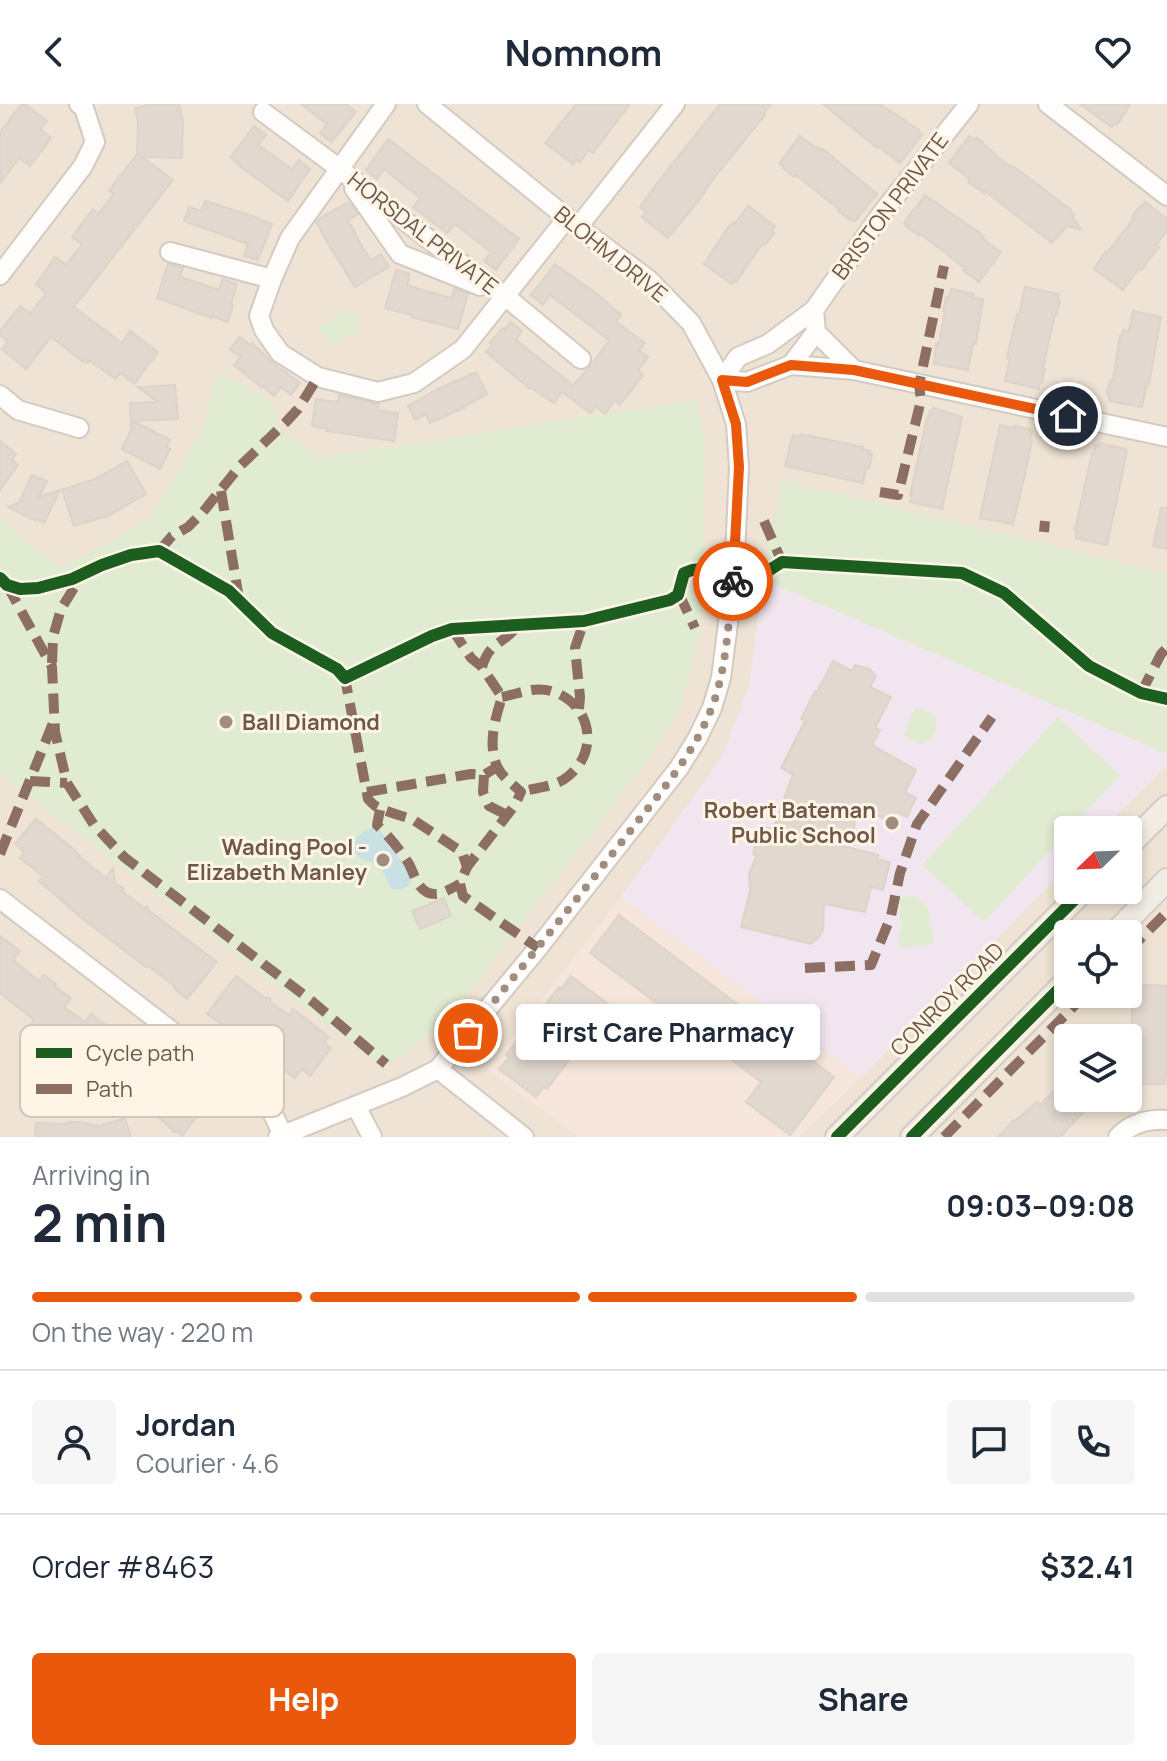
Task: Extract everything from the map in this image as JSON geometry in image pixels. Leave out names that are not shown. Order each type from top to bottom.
[{"type":"main road","points":[[1142,832],[1167,807]]},
{"type":"main road","points":[[1128,920],[1167,880]]},
{"type":"main road","name":"CONROY ROAD","points":[[837,1137],[1070,904]]},
{"type":"main road","points":[[912,1137],[1054,994]]},
{"type":"street","points":[[0,275],[83,166],[95,142],[84,108],[79,104]]},
{"type":"street","points":[[386,104],[290,238],[259,316],[264,330],[280,353],[318,377],[378,392],[414,383],[463,349],[505,296],[675,104]]},
{"type":"street","name":"BLOHM DRIVE","points":[[427,104],[648,279],[691,323],[722,380],[736,424],[739,467],[734,577],[721,678],[712,708],[697,739],[669,782],[438,1069]]},
{"type":"street","name":"BRISTON PRIVATE","points":[[722,380],[738,357],[768,344],[814,310],[882,213],[969,104]]},
{"type":"street","points":[[1048,104],[1167,196]]},
{"type":"street","name":"HORSDAL PRIVATE","points":[[263,112],[505,296],[581,359]]},
{"type":"street","name":"HORSDAL PRIVATE","points":[[340,169],[400,254],[505,296]]},
{"type":"street","points":[[170,252],[272,279]]},
{"type":"street","points":[[814,310],[816,332],[854,370]]},
{"type":"street","points":[[791,365],[816,332]]},
{"type":"street","points":[[722,380],[747,382],[791,365],[854,370],[1167,437]]},
{"type":"street","points":[[0,395],[18,410],[79,428]]},
{"type":"street","points":[[0,899],[164,1025]]},
{"type":"street","points":[[273,1117],[280,1136],[402,1087],[438,1069],[524,1137]]},
{"type":"street","points":[[356,1106],[372,1137]]},
{"type":"street","points":[[1118,1137],[1124,1130],[1150,1119],[1167,1120]]},
{"type":"shaded area","points":[[0,104],[1167,104],[1167,1137],[0,1137]]},
{"type":"shaded area","name":"Robert Bateman Public School","points":[[763,579],[1167,754],[1167,765],[1117,816],[1054,816],[1054,880],[862,1077],[621,897],[721,758],[749,687]]},
{"type":"shaded area","points":[[621,897],[862,1077],[799,1137],[579,1137],[487,1070]]},
{"type":"green space","points":[[345,309],[358,320],[360,330],[345,335],[334,344],[319,328]]},
{"type":"green space","points":[[225,376],[269,401],[278,414],[274,424],[318,458],[696,400],[705,442],[704,571],[700,632],[680,709],[648,760],[452,1014],[410,1050],[381,1066],[0,774],[0,519],[61,568],[65,563],[147,521],[205,425],[215,377],[219,380]]},
{"type":"green space","points":[[782,480],[1167,574],[1167,754],[763,579]]},
{"type":"green space","points":[[915,708],[930,712],[936,720],[934,735],[923,744],[904,737]]},
{"type":"green space","points":[[1058,717],[1120,775],[1082,816],[1054,816],[1054,846],[984,922],[922,865]]},
{"type":"green space","points":[[915,896],[928,907],[934,944],[900,948],[899,897]]},
{"type":"water","name":"Wading Pool - Elizabeth Manley","points":[[372,828],[384,835],[410,872],[410,884],[404,888],[392,889],[378,866],[361,859],[355,852],[356,839]]},
{"type":"building","points":[[22,104],[47,121],[40,129],[51,138],[30,166],[19,158],[0,183],[0,132]]},
{"type":"building","points":[[152,104],[179,104],[183,122],[182,158],[142,157],[173,180],[74,307],[122,343],[130,331],[158,352],[134,384],[120,373],[116,379],[90,361],[83,362],[51,337],[26,369],[2,349],[8,342],[0,331],[20,306],[30,314],[46,293],[36,284],[55,257],[66,265],[82,244],[72,237],[93,209],[98,214],[114,194],[109,190],[137,154],[135,108]]},
{"type":"building","points":[[301,104],[346,104],[356,112],[331,142],[320,133],[327,124]]},
{"type":"building","points":[[576,104],[630,104],[593,153],[589,150],[580,162],[576,159],[573,164],[545,143]]},
{"type":"building","points":[[720,104],[771,104],[668,238],[642,217],[646,212],[640,207]]},
{"type":"building","points":[[823,104],[880,104],[922,135],[900,163]]},
{"type":"building","points":[[1080,104],[1130,104],[1117,125],[1115,123],[1112,127]]},
{"type":"building","points":[[254,126],[266,135],[258,145],[292,169],[299,160],[310,169],[288,201],[231,157]]},
{"type":"building","points":[[800,136],[824,150],[877,194],[855,221],[780,164]]},
{"type":"building","points":[[969,136],[974,140],[976,137],[1000,159],[1071,210],[1081,229],[1067,226],[1052,243],[985,191],[968,182],[970,179],[949,163]]},
{"type":"building","points":[[388,139],[519,239],[496,270],[484,261],[491,252],[455,224],[447,233],[413,207],[420,198],[384,169],[377,179],[366,170]]},
{"type":"building","points":[[925,195],[984,236],[982,238],[1001,252],[979,282],[904,223]]},
{"type":"building","points":[[205,201],[272,224],[258,260],[244,256],[248,244],[184,221],[189,207],[201,211]]},
{"type":"building","points":[[349,202],[358,214],[348,220],[363,248],[371,260],[381,254],[389,267],[355,287],[316,222]]},
{"type":"building","points":[[1145,202],[1167,219],[1167,231],[1156,245],[1159,247],[1123,290],[1094,269]]},
{"type":"building","points":[[748,206],[775,226],[774,233],[732,284],[704,264],[728,227]]},
{"type":"building","points":[[168,264],[183,268],[180,277],[219,290],[223,279],[237,284],[228,322],[157,298]]},
{"type":"building","points":[[555,264],[601,297],[621,315],[616,322],[645,343],[639,350],[648,357],[638,370],[643,375],[620,405],[615,400],[605,414],[596,407],[590,413],[562,392],[554,403],[530,389],[486,352],[502,328],[504,330],[511,322],[522,331],[516,340],[573,385],[591,366],[609,340],[550,295],[543,305],[531,295]]},
{"type":"building","points":[[396,270],[410,274],[407,285],[419,289],[452,298],[454,289],[468,294],[458,329],[385,308]]},
{"type":"building","points":[[1025,287],[1059,294],[1060,301],[1039,389],[1005,381],[1010,358],[1007,358]]},
{"type":"building","points":[[951,289],[983,299],[976,344],[973,343],[968,370],[934,364],[946,297]]},
{"type":"building","points":[[1133,311],[1161,317],[1142,407],[1109,401],[1107,394],[1110,380],[1113,381],[1120,335],[1123,330],[1129,331]]},
{"type":"building","points":[[240,337],[250,345],[252,343],[300,383],[291,395],[281,387],[274,396],[234,365],[241,357],[230,349]]},
{"type":"building","points":[[476,372],[487,394],[430,423],[426,414],[415,420],[408,406]]},
{"type":"building","points":[[175,385],[178,419],[133,421],[170,440],[166,447],[170,449],[160,469],[122,449],[131,430],[130,403],[158,402],[138,387]]},
{"type":"building","points":[[339,395],[379,404],[378,410],[398,413],[394,441],[312,426],[316,399],[338,402]]},
{"type":"building","points":[[933,408],[962,417],[942,509],[910,502],[927,418]]},
{"type":"building","points":[[1000,425],[1030,429],[1032,432],[1013,524],[980,518]]},
{"type":"building","points":[[801,434],[870,451],[869,469],[866,468],[863,483],[785,466],[793,435]]},
{"type":"building","points":[[0,441],[16,454],[12,460],[18,465],[0,490]]},
{"type":"building","points":[[1099,443],[1126,449],[1127,452],[1107,545],[1076,538],[1075,530],[1092,453]]},
{"type":"building","points":[[127,461],[146,494],[110,515],[74,526],[62,490],[95,479]]},
{"type":"building","points":[[32,475],[47,481],[39,497],[60,490],[44,523],[8,507],[19,503]]},
{"type":"building","points":[[1161,508],[1167,508],[1167,549],[1153,546]]},
{"type":"building","points":[[833,661],[852,671],[855,665],[869,669],[876,676],[870,687],[891,697],[875,728],[880,730],[872,745],[916,770],[905,792],[916,798],[907,817],[896,812],[891,822],[856,805],[854,828],[839,845],[878,855],[877,859],[890,862],[883,890],[871,887],[865,912],[824,904],[823,930],[811,944],[741,927],[750,891],[749,874],[757,855],[753,854],[760,826],[773,829],[793,774],[781,768],[805,721],[801,719]]},
{"type":"building","points":[[36,819],[106,878],[113,868],[115,883],[124,889],[122,891],[143,907],[148,907],[217,962],[187,999],[176,987],[83,919],[39,881],[43,876],[20,858],[24,852],[15,844]]},
{"type":"building","points":[[444,898],[451,916],[420,929],[412,911]]},
{"type":"building","points":[[619,915],[834,1077],[790,1135],[746,1102],[761,1082],[590,953]]},
{"type":"building","points":[[0,936],[20,951],[13,960],[39,981],[44,975],[71,998],[64,1007],[85,1022],[91,1014],[106,1025],[30,1025],[34,1020],[0,993]]},
{"type":"building","points":[[236,976],[265,998],[270,998],[270,1002],[289,1015],[293,1009],[329,1037],[324,1043],[331,1048],[310,1076],[302,1069],[295,1078],[284,1070],[284,1025],[223,1025],[207,1014]]},
{"type":"building","points":[[571,976],[608,1004],[598,1016],[601,1018],[596,1025],[547,1089],[544,1087],[536,1097],[499,1069],[540,1011]]},
{"type":"building","points":[[1142,985],[1167,986],[1165,1084],[1142,1084],[1142,1024],[1132,1024],[1132,1008],[1142,1008]]},
{"type":"building","points":[[1054,1091],[1054,1112],[1084,1112],[1060,1137],[998,1137],[1037,1102],[1040,1105]]},
{"type":"building","points":[[157,1117],[196,1117],[182,1136]]},
{"type":"building","points":[[125,1118],[131,1137],[35,1137],[36,1123],[80,1122],[100,1126]]},
{"type":"marked path","points":[[880,492],[898,495],[921,400],[919,385],[944,266]]},
{"type":"marked path","points":[[159,551],[172,536],[188,527],[203,512],[239,467],[298,409],[318,377]]},
{"type":"marked path","points":[[221,491],[239,599]]},
{"type":"marked path","points":[[764,521],[782,562]]},
{"type":"marked path","points":[[1044,532],[1045,521]]},
{"type":"marked path","points":[[52,663],[53,637],[61,609],[80,578]]},
{"type":"marked path","points":[[7,585],[52,667],[55,732],[67,783],[94,825],[124,857],[313,1002],[386,1064]]},
{"type":"marked path","points":[[678,595],[695,628]]},
{"type":"marked path","points":[[579,709],[575,648],[584,621]]},
{"type":"marked path","points":[[482,667],[493,647],[518,625]]},
{"type":"marked path","points":[[452,629],[502,697],[493,732],[493,751],[498,768],[521,792],[515,805],[467,867]]},
{"type":"marked path","points":[[1141,693],[1167,648]]},
{"type":"marked path","points":[[342,675],[368,799],[381,809],[412,819],[462,852],[467,867],[460,884],[463,896],[538,948]]},
{"type":"marked path","points":[[502,697],[532,690],[551,691],[565,697],[576,707],[587,731],[583,758],[575,770],[563,780],[521,792]]},
{"type":"marked path","points":[[805,968],[871,965],[891,916],[900,873],[917,824],[992,717]]},
{"type":"marked path","points":[[0,854],[53,723]]},
{"type":"marked path","points":[[367,792],[471,774],[484,775],[497,767]]},
{"type":"marked path","points":[[484,775],[483,792],[489,806],[507,815]]},
{"type":"marked path","points":[[30,781],[67,783]]},
{"type":"marked path","points":[[380,810],[377,825],[409,864],[421,888],[437,894],[460,884]]},
{"type":"marked path","points":[[1142,937],[1167,912]]},
{"type":"marked path","points":[[944,1137],[1072,1008]]},
{"type":"cycle path","points":[[0,578],[7,585],[20,589],[38,588],[72,579],[131,555],[159,551],[229,591],[272,633],[337,669],[345,678],[452,629],[584,621],[670,600],[678,595],[684,573],[692,570],[703,569],[709,575],[757,581],[782,562],[962,573],[1004,593],[1089,666],[1141,693],[1167,699]]},
{"type":"cycle path","points":[[837,1137],[1070,904]]},
{"type":"cycle path","points":[[912,1137],[1054,994]]},
{"type":"way so far","points":[[468,1033],[651,805],[697,739],[712,708],[721,678],[733,581]]},
{"type":"place","name":"Ball Diamond","points":[[226,722]]},
{"type":"place","name":"Robert Bateman Public School","points":[[892,823]]},
{"type":"place","name":"Wading Pool - Elizabeth Manley","points":[[383,860]]},
{"type":"place","name":"First Care Pharmacy","points":[[468,1033]]},
{"type":"route","points":[[733,581],[739,467],[736,424],[722,380],[747,382],[791,365],[854,370],[1068,416]]}]
